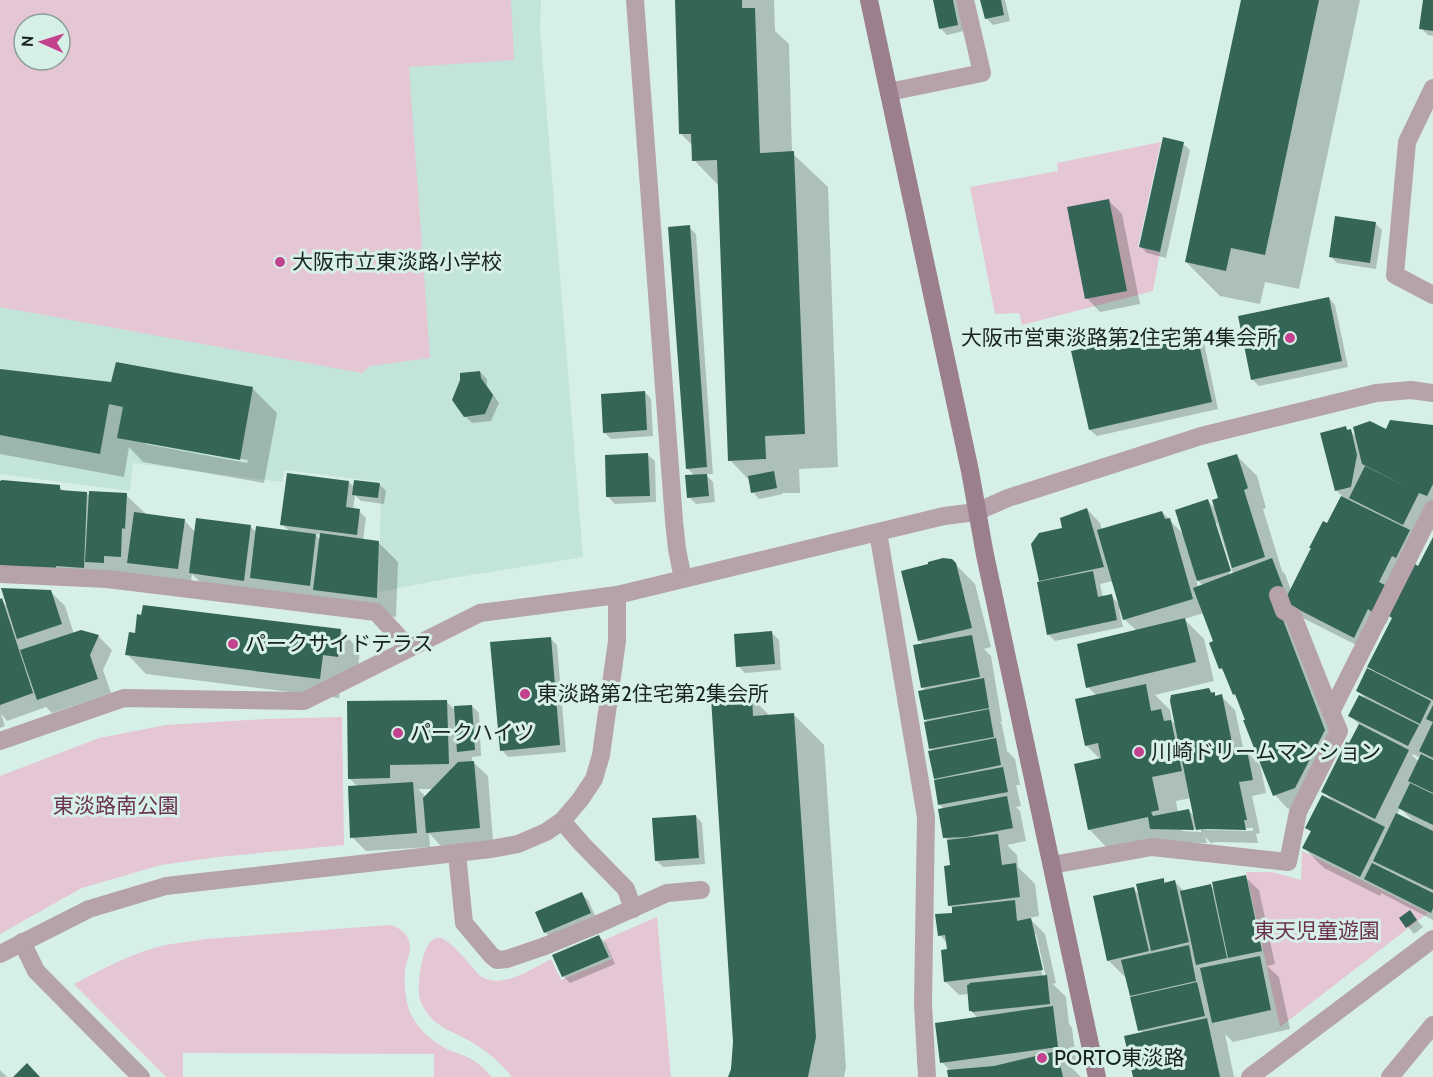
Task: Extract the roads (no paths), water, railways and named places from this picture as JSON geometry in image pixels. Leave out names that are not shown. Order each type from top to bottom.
[{"type":"street","points":[[635,0],[675,531],[683,579]]},
{"type":"street","points":[[869,0],[1097,1077]]},
{"type":"street","points":[[889,92],[982,73],[965,0]]},
{"type":"street","points":[[1433,88],[1407,142],[1395,275],[1433,295]]},
{"type":"street","points":[[0,741],[124,698],[304,701],[480,613],[617,595],[944,516],[976,512],[1008,498],[1201,435],[1376,393],[1411,390],[1433,393]]},
{"type":"street","points":[[1331,712],[1433,509]]},
{"type":"street","points":[[878,532],[926,817],[923,1004],[927,1077]]},
{"type":"street","points":[[0,574],[107,579],[376,612],[409,648]]},
{"type":"street","points":[[0,954],[89,909],[166,886],[457,854],[518,844],[546,832],[562,821],[580,800],[594,778],[601,755],[617,642],[617,595]]},
{"type":"street","points":[[1052,865],[1152,847],[1288,862],[1298,812],[1339,731],[1293,616],[1284,611],[1278,595]]},
{"type":"street","points":[[562,821],[626,889],[633,909]]},
{"type":"street","points":[[457,854],[464,923],[497,960],[507,959],[545,946],[668,893],[701,890]]},
{"type":"street","points":[[1250,1077],[1433,939]]},
{"type":"street","points":[[22,942],[36,971],[141,1077]]},
{"type":"street","points":[[1390,1077],[1433,1025]]},
{"type":"place","name":"大阪市立東淡路小学校","points":[[280,262]]},
{"type":"place","name":"大阪市営東淡路第2住宅第4集会所","points":[[1290,338]]},
{"type":"place","name":"パークサイドテラス","points":[[233,644]]},
{"type":"place","name":"東淡路第2住宅第2集会所","points":[[525,694]]},
{"type":"place","name":"パークハイツ","points":[[398,733]]},
{"type":"place","name":"川崎ドリームマンション","points":[[1139,752]]},
{"type":"place","name":"PORTO東淡路","points":[[1042,1058]]},
{"type":"park label","name":"東淡路南公園","points":[[116,806]]},
{"type":"park label","name":"東天児童遊園","points":[[1317,931]]}]
